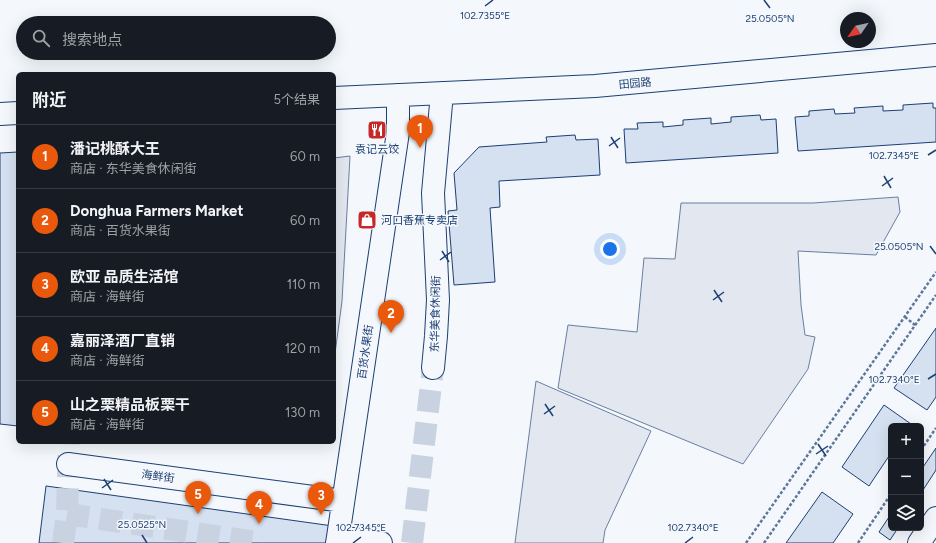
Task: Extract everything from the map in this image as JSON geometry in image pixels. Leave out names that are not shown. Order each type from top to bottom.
[{"type":"street","name":"田园路","points":[[336,98],[594,86],[936,55]]},
{"type":"street","name":"东华美食休闲街","points":[[433,368],[438,300],[433,193],[442,93]]},
{"type":"street","name":"百货水果街","points":[[338,540],[398,132],[398,95]]},
{"type":"street","points":[[0,114],[16,113]]},
{"type":"street","name":"海鲜街","points":[[68,464],[343,501]]},
{"type":"street","points":[[919,543],[936,518]]},
{"type":"street","points":[[338,540],[381,543]]},
{"type":"path","points":[[746,543],[936,272]]},
{"type":"path","points":[[764,543],[915,325],[934,300],[936,295]]},
{"type":"path","points":[[905,317],[915,325]]},
{"type":"path","points":[[924,446],[936,428]]},
{"type":"path","points":[[858,543],[890,495]]},
{"type":"shaded area","points":[[350,156],[342,301],[336,346],[336,158]]},
{"type":"shaded area","points":[[898,197],[900,212],[876,255],[798,251],[801,305],[805,335],[815,337],[808,369],[743,464],[558,388],[568,325],[637,332],[644,258],[675,259],[681,203],[813,203]]},
{"type":"shaded area","points":[[536,381],[651,431],[605,530],[603,543],[515,543]]},
{"type":"building","points":[[933,103],[933,108],[936,108],[936,142],[798,151],[795,117],[809,116],[809,111],[834,109],[835,114],[855,113],[854,108],[883,106],[883,111],[903,110],[903,105]]},
{"type":"building","points":[[760,115],[761,120],[776,119],[778,153],[626,163],[624,129],[638,129],[637,123],[663,122],[663,127],[683,125],[683,120],[711,118],[711,124],[731,122],[731,117]]},
{"type":"building","points":[[575,135],[576,140],[598,139],[600,175],[499,181],[500,207],[490,208],[495,282],[454,285],[448,211],[457,210],[454,173],[479,147],[547,142],[546,137]]},
{"type":"building","points":[[16,152],[16,426],[0,424],[0,153]]},
{"type":"building","points":[[936,328],[936,397],[927,410],[894,388]]},
{"type":"building","points":[[884,405],[910,423],[888,423],[888,458],[869,486],[842,467]]},
{"type":"building","points":[[936,448],[936,470],[924,488],[924,466]]},
{"type":"building","points":[[46,486],[333,526],[330,543],[39,543]]},
{"type":"building","points":[[822,492],[853,514],[833,543],[786,543]]},
{"type":"building","points":[[888,518],[888,531],[896,531],[890,540],[879,532]]},
{"type":"tunnel","points":[[412,543],[433,368]]},
{"type":"tunnel","points":[[63,543],[67,514],[69,444]]},
{"type":"tunnel","points":[[67,514],[263,543]]},
{"type":"place","name":"袁记云饺","points":[[377,130]]},
{"type":"place","name":"潘记桃酥大王","points":[[420,148]]},
{"type":"place","name":"河口香蕉专卖店","points":[[367,220]]},
{"type":"place","name":"Donghua Farmers Market","points":[[391,333]]},
{"type":"place","name":"山之栗精品板栗干","points":[[198,514]]},
{"type":"place","name":"欧亚 品质生活馆","points":[[321,515]]},
{"type":"place","name":"嘉丽泽酒厂直销","points":[[259,524]]}]
